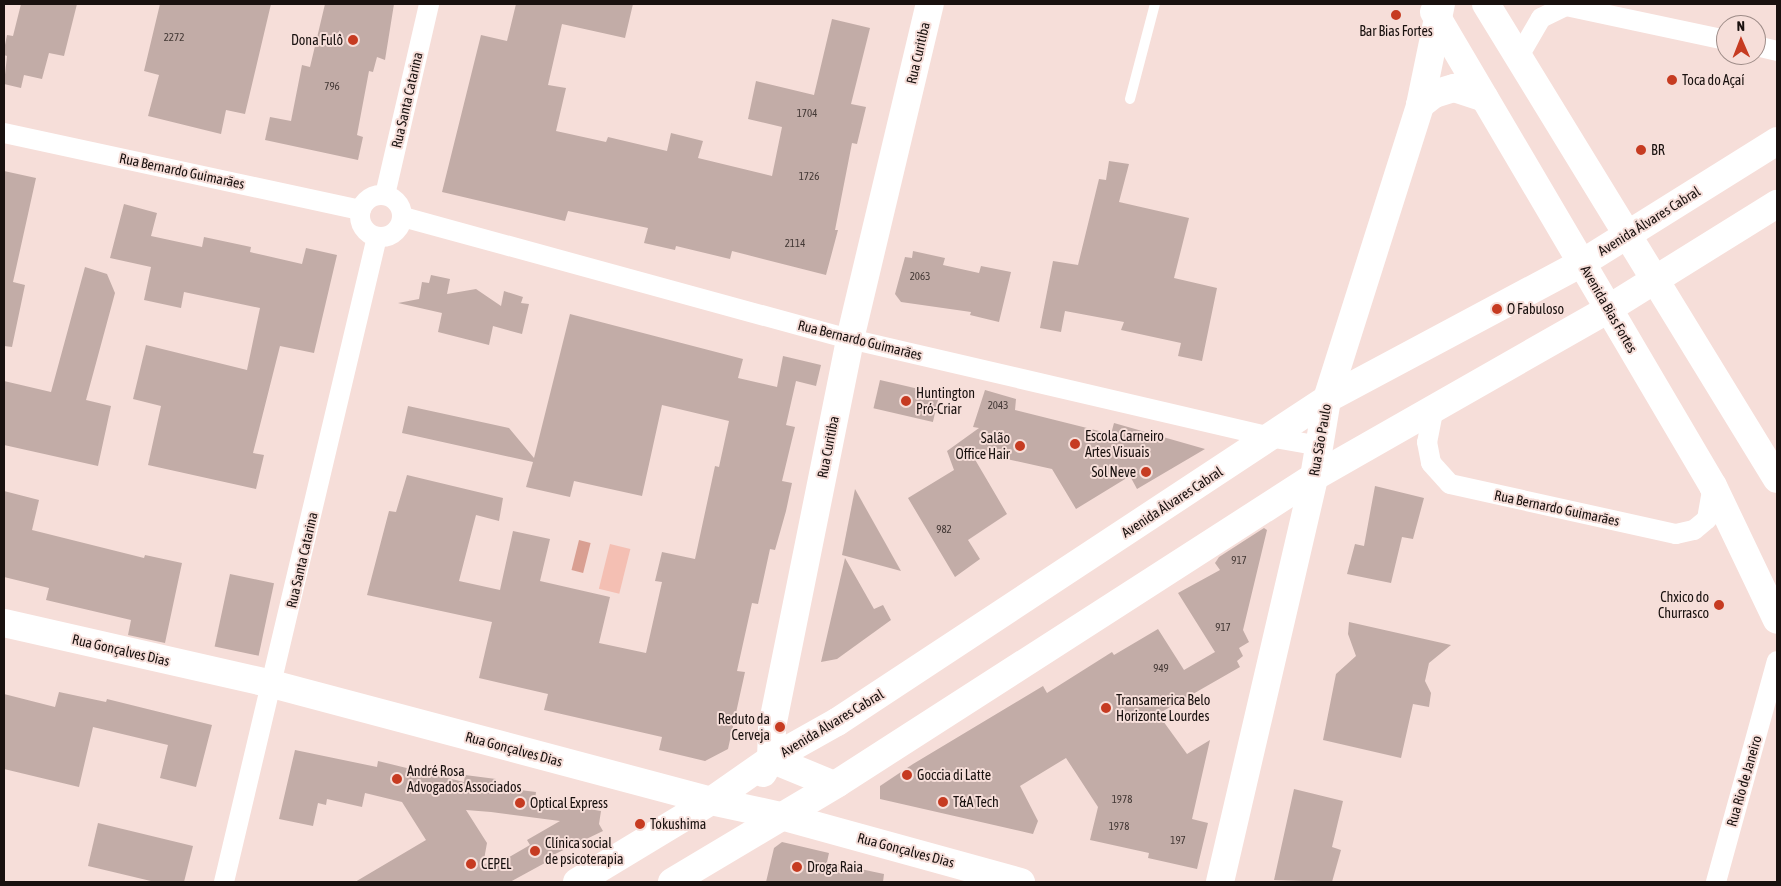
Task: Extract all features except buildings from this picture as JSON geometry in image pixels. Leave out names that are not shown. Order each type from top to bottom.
[{"type":"street","name":"Rua Santa Catarina","points":[[385,195],[429,4]]},
{"type":"street","name":"Rua Curitiba","points":[[712,882],[717,855],[771,759],[772,727],[850,339],[930,4]]},
{"type":"street","points":[[1486,4],[1777,480]]},
{"type":"street","points":[[1519,56],[1541,18],[1566,6],[1716,38]]},
{"type":"street","name":"Avenida Bias Fortes","points":[[1436,9],[1484,98],[1713,486],[1777,620]]},
{"type":"street","name":"Rua São Paulo","points":[[1220,882],[1314,478],[1327,399],[1420,105],[1436,9]]},
{"type":"street","points":[[1420,105],[1434,94],[1454,88],[1484,98]]},
{"type":"street","name":"Rua Bernardo Guimarães","points":[[4,133],[360,210]]},
{"type":"street","name":"Avenida Álvares Cabral","points":[[577,882],[711,801],[771,759],[837,722],[1327,399],[1582,263],[1777,141]]},
{"type":"street","points":[[385,195],[399,205],[403,217],[399,228],[390,236],[377,237],[364,227],[360,210],[367,200],[385,195]]},
{"type":"street","points":[[672,882],[834,785],[1314,478],[1433,412],[1656,281],[1777,204]]},
{"type":"street","name":"Rua Bernardo Guimarães","points":[[403,217],[850,339],[1270,438],[1320,446]]},
{"type":"street","name":"Rua Santa Catarina","points":[[224,882],[377,237]]},
{"type":"street","name":"Rua Bernardo Guimarães","points":[[1433,412],[1427,442],[1431,463],[1450,484],[1676,534],[1694,530],[1707,519],[1713,486]]},
{"type":"street","name":"Rua Gonçalves Dias","points":[[4,623],[272,684],[711,801],[781,816],[1021,882]]},
{"type":"street","name":"Rua Rio de Janeiro","points":[[1716,882],[1775,678],[1777,661]]},
{"type":"street","points":[[771,759],[834,785]]},
{"type":"lane","points":[[1130,99],[1155,4]]},
{"type":"shaded area","points":[[579,540],[591,543],[583,573],[572,570]]},
{"type":"shaded area","points":[[610,544],[630,549],[619,594],[599,589]]},
{"type":"place","name":"Bar Bias Fortes","points":[[1396,15]]},
{"type":"place","name":"Dona Fulô","points":[[353,40]]},
{"type":"place","name":"Toca do Açaí","points":[[1672,80]]},
{"type":"place","name":"BR","points":[[1641,150]]},
{"type":"place","name":"O Fabuloso","points":[[1497,309]]},
{"type":"place","name":"Huntington Pró-Criar","points":[[906,401]]},
{"type":"place","name":"Escola Carneiro Artes Visuais","points":[[1075,444]]},
{"type":"place","name":"Salão Office Hair","points":[[1020,446]]},
{"type":"place","name":"Sol Neve","points":[[1146,472]]},
{"type":"place","name":"Chxico do Churrasco","points":[[1719,605]]},
{"type":"place","name":"Transamerica Belo Horizonte Lourdes","points":[[1106,708]]},
{"type":"place","name":"Reduto da Cerveja","points":[[780,727]]},
{"type":"place","name":"Goccia di Latte","points":[[907,775]]},
{"type":"place","name":"André Rosa Advogados Associados","points":[[397,779]]},
{"type":"place","name":"T&A Tech","points":[[943,802]]},
{"type":"place","name":"Optical Express","points":[[520,803]]},
{"type":"place","name":"Tokushima","points":[[640,824]]},
{"type":"place","name":"Clínica social de psicoterapia","points":[[535,851]]},
{"type":"place","name":"CEPEL","points":[[471,864]]},
{"type":"place","name":"Droga Raia","points":[[797,867]]}]
